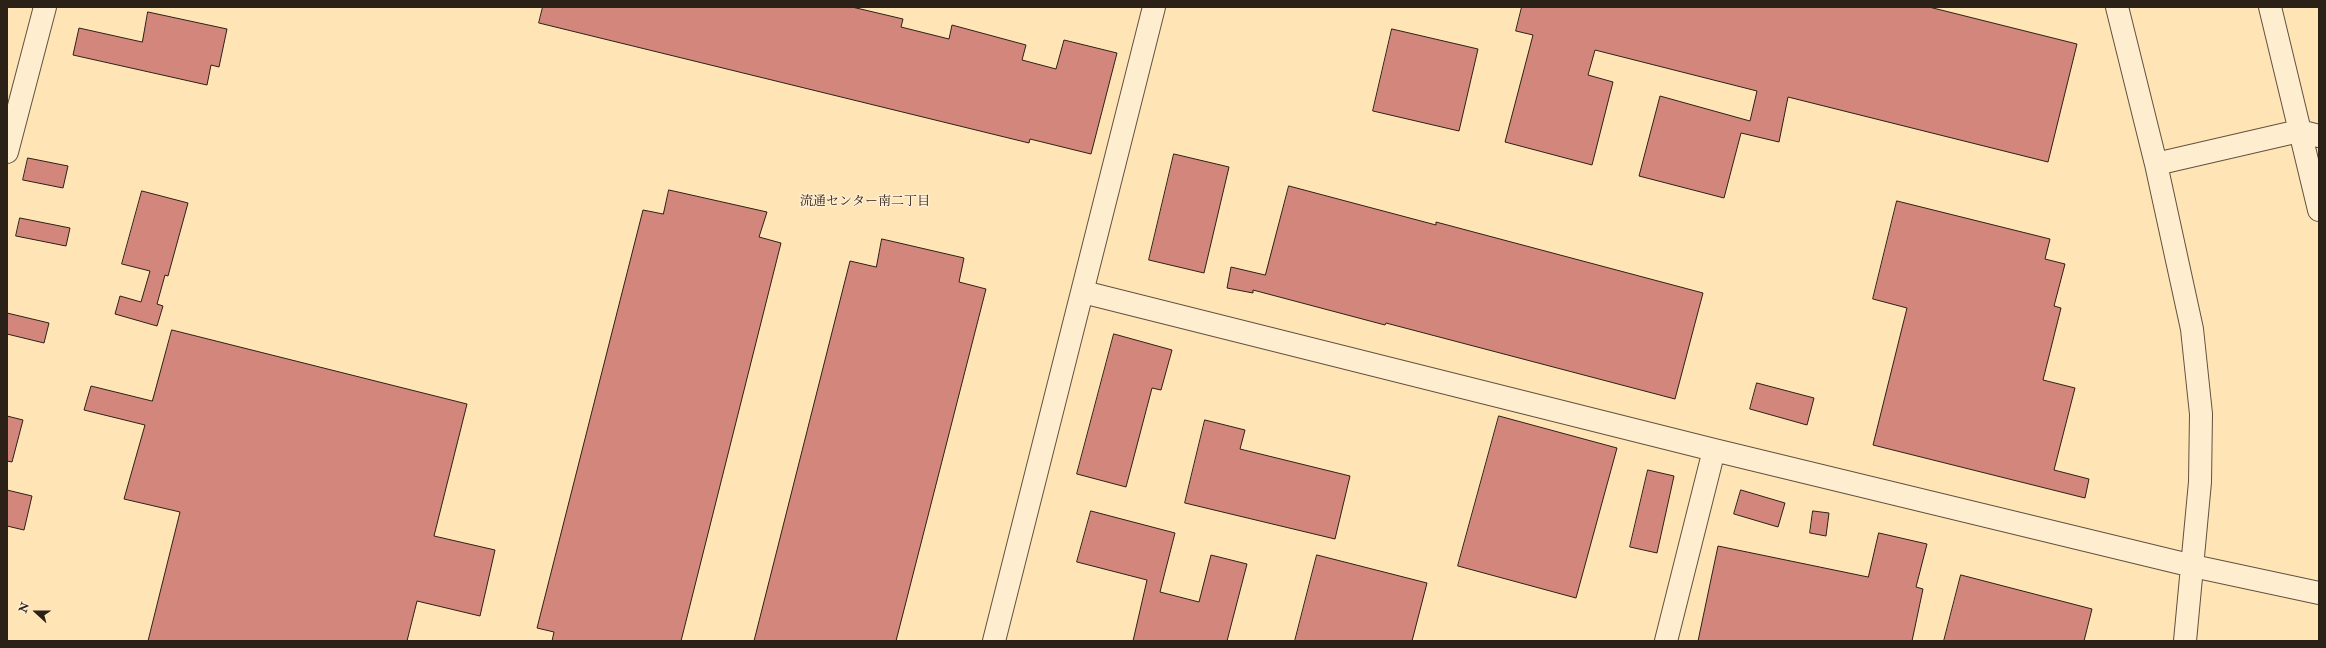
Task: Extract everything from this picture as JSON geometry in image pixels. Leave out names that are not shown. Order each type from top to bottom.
[{"type":"street","points":[[7,152],[45,7]]},
{"type":"street","points":[[994,641],[1154,7]]},
{"type":"street","points":[[2117,7],[2156,164],[2192,329],[2201,414],[2200,482],[2185,641]]},
{"type":"street","points":[[2270,7],[2309,134],[2319,210]]},
{"type":"street","points":[[2156,164],[2309,134]]},
{"type":"street","points":[[1083,292],[1714,450],[2193,566],[2319,593]]},
{"type":"street","points":[[1666,641],[1714,450]]},
{"type":"building","points":[[543,7],[852,7],[903,19],[901,27],[949,39],[952,25],[1026,45],[1022,60],[1056,69],[1064,40],[1117,53],[1091,154],[1030,139],[1029,143],[539,23]]},
{"type":"building","points":[[1522,7],[1929,7],[2077,44],[2048,162],[1788,97],[1779,142],[1741,133],[1724,198],[1639,176],[1660,96],[1750,121],[1757,91],[1595,50],[1588,75],[1613,82],[1592,165],[1505,142],[1533,35],[1516,31]]},
{"type":"building","points":[[148,12],[227,29],[219,67],[211,65],[207,85],[73,55],[79,28],[142,42]]},
{"type":"building","points":[[1392,29],[1478,49],[1459,131],[1373,111]]},
{"type":"building","points":[[1174,154],[1229,167],[1204,273],[1149,260]]},
{"type":"building","points":[[28,158],[68,166],[63,188],[23,180]]},
{"type":"building","points":[[1289,186],[1436,225],[1436,222],[1703,293],[1675,399],[1386,323],[1385,325],[1253,290],[1253,293],[1227,288],[1231,267],[1265,275]]},
{"type":"building","points":[[669,190],[767,212],[759,237],[781,243],[681,641],[552,641],[554,632],[537,628],[643,210],[663,214]]},
{"type":"building","points":[[142,191],[188,203],[168,276],[165,275],[157,304],[163,306],[157,326],[115,314],[120,296],[141,302],[150,271],[122,264]]},
{"type":"building","points":[[1897,201],[2050,239],[2045,259],[2065,264],[2054,306],[2061,308],[2043,380],[2075,388],[2054,470],[2089,479],[2085,498],[1873,445],[1907,308],[1873,299]]},
{"type":"building","points":[[20,218],[70,228],[66,246],[16,236]]},
{"type":"building","points":[[882,239],[964,258],[959,282],[986,289],[896,641],[754,641],[850,261],[876,267]]},
{"type":"building","points":[[7,313],[49,323],[44,343],[7,334]]},
{"type":"building","points":[[172,330],[467,404],[434,536],[495,550],[480,616],[417,601],[407,641],[148,641],[180,512],[124,499],[145,425],[84,410],[91,386],[152,401]]},
{"type":"building","points":[[1114,334],[1172,350],[1161,390],[1152,388],[1126,487],[1077,474]]},
{"type":"building","points":[[1757,383],[1814,398],[1807,425],[1750,409]]},
{"type":"building","points":[[7,416],[23,420],[12,462],[7,461]]},
{"type":"building","points":[[1499,416],[1617,448],[1576,598],[1458,566]]},
{"type":"building","points":[[1205,420],[1245,430],[1240,449],[1350,476],[1335,539],[1185,503]]},
{"type":"building","points":[[1648,470],[1674,476],[1657,553],[1630,547]]},
{"type":"building","points":[[7,490],[32,496],[24,530],[7,526]]},
{"type":"building","points":[[1741,490],[1785,503],[1778,527],[1734,514]]},
{"type":"building","points":[[1091,511],[1175,533],[1160,592],[1199,602],[1211,555],[1247,564],[1227,641],[1133,641],[1147,580],[1077,562]]},
{"type":"building","points":[[1813,511],[1829,513],[1826,536],[1810,533]]},
{"type":"building","points":[[1879,533],[1927,544],[1916,587],[1923,589],[1912,641],[1698,641],[1718,546],[1868,577]]},
{"type":"building","points":[[1317,555],[1427,583],[1412,641],[1295,641]]},
{"type":"building","points":[[1961,575],[2092,609],[2084,641],[1944,641]]},
{"type":"district","name":"流通センター南二丁目","points":[[865,202]]}]
